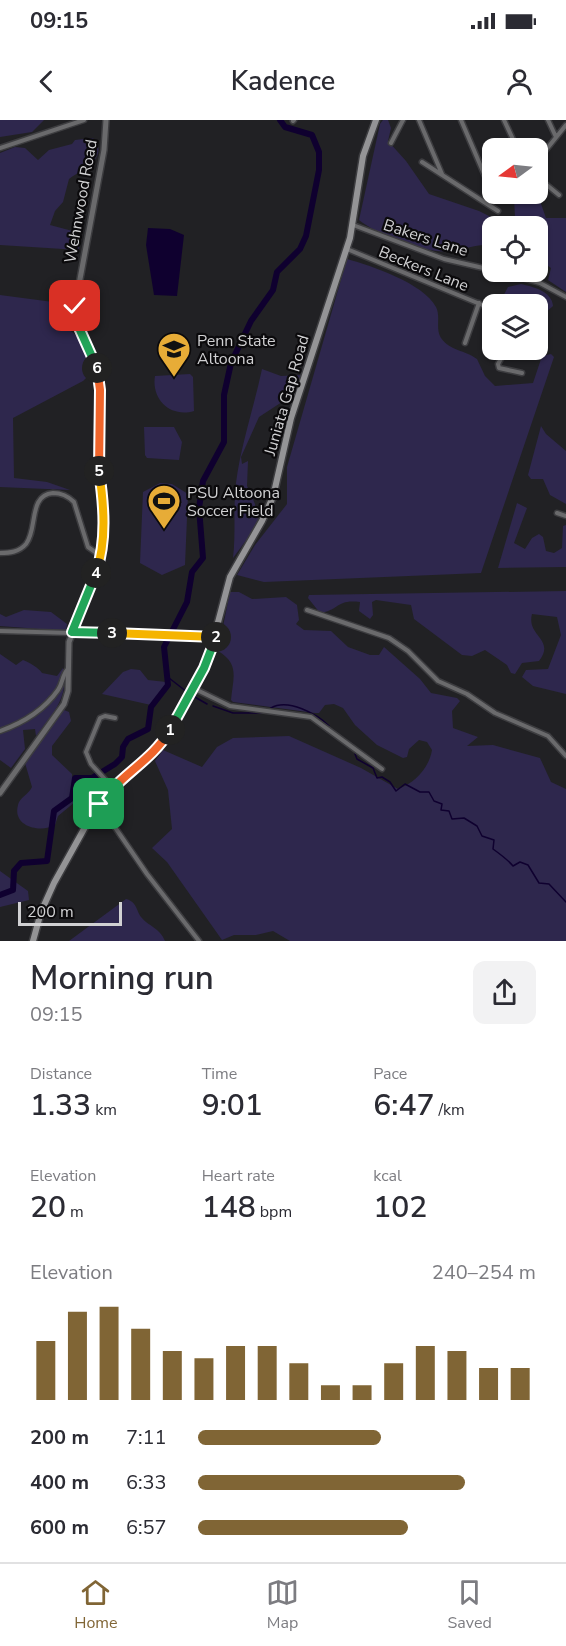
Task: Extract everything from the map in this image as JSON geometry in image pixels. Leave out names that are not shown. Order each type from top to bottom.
[{"type":"main road","name":"Juniata Gap Road","points":[[33,941],[41,912],[63,864],[99,804],[112,788],[159,747],[208,660],[216,637],[230,577],[273,497],[291,418],[347,249],[353,225],[363,156],[376,120]]},
{"type":"street","points":[[0,148],[84,120]]},
{"type":"street","name":"Wehnwood Road","points":[[101,556],[104,509],[98,457],[99,380],[95,362],[76,321],[75,306],[104,150],[106,120]]},
{"type":"street","points":[[391,143],[403,120]]},
{"type":"street","points":[[419,120],[442,175]]},
{"type":"street","points":[[460,120],[482,170]]},
{"type":"street","points":[[504,120],[512,138]]},
{"type":"street","points":[[548,120],[556,137]]},
{"type":"street","points":[[548,147],[566,124]]},
{"type":"street","points":[[422,162],[482,201]]},
{"type":"street","points":[[548,186],[559,195]]},
{"type":"street","points":[[487,204],[498,211]]},
{"type":"street","name":"Bakers Lane","points":[[353,225],[444,259],[482,268]]},
{"type":"street","name":"Beckers Lane","points":[[347,249],[482,304]]},
{"type":"street","points":[[536,282],[566,297]]},
{"type":"street","points":[[465,343],[479,303]]},
{"type":"street","points":[[500,360],[499,368],[522,373]]},
{"type":"street","points":[[0,553],[13,552],[25,545],[31,535],[40,499],[46,494],[60,493],[74,502],[88,547],[101,556],[72,632],[68,648],[68,691],[61,711],[0,794]]},
{"type":"street","points":[[557,513],[566,516]]},
{"type":"street","points":[[307,610],[389,638],[408,651],[438,681],[467,694],[495,713],[548,736],[566,756]]},
{"type":"street","points":[[0,631],[216,637]]},
{"type":"street","points":[[0,731],[30,717],[48,701],[61,687],[64,674],[68,669]]},
{"type":"street","points":[[193,688],[230,706],[311,717],[382,769]]},
{"type":"street","points":[[112,788],[87,758],[86,748],[92,740],[100,718],[105,716],[115,718]]},
{"type":"street","points":[[99,804],[147,874],[199,941]]},
{"type":"shaded area","points":[[0,120],[44,120],[32,132],[0,137]]},
{"type":"shaded area","points":[[383,120],[388,120],[391,128],[388,141],[406,161],[429,194],[489,216],[482,216],[482,245],[451,251],[430,250],[403,242],[359,220],[380,124]]},
{"type":"shaded area","points":[[93,138],[98,145],[96,157],[92,163],[69,179],[63,202],[55,211],[50,225],[80,233],[79,250],[0,245],[0,153],[15,147],[25,148],[38,160],[49,150],[72,144],[75,140]]},
{"type":"shaded area","points":[[514,204],[541,204],[545,216],[515,216]]},
{"type":"shaded area","points":[[548,218],[566,218],[566,292],[548,280],[551,268],[548,266]]},
{"type":"shaded area","points":[[148,228],[170,229],[184,235],[177,296],[154,295],[146,245]]},
{"type":"shaded area","points":[[347,259],[396,277],[420,290],[436,307],[441,338],[449,346],[477,359],[485,376],[495,386],[533,383],[541,360],[548,360],[548,355],[554,357],[481,573],[264,582],[237,575],[255,545],[287,504],[287,467]]},
{"type":"shaded area","points":[[521,284],[547,294],[504,294],[508,287]]},
{"type":"shaded area","points":[[0,295],[53,302],[64,327],[76,335],[87,352],[90,374],[83,381],[13,418],[14,478],[47,482],[70,490],[0,487]]},
{"type":"shaded area","points":[[548,296],[552,301],[553,306],[548,310]]},
{"type":"shaded area","points":[[262,369],[281,376],[302,375],[285,400],[259,417],[241,457],[242,464],[248,461],[247,486],[255,504],[258,519],[253,531],[233,558],[238,468]]},
{"type":"shaded area","points":[[190,374],[193,377],[194,411],[178,412],[164,405],[156,393],[155,376]]},
{"type":"shaded area","points":[[541,426],[546,434],[566,451],[566,504],[550,495],[543,479],[531,479],[528,475]]},
{"type":"shaded area","points":[[144,427],[174,427],[182,442],[179,460],[147,458]]},
{"type":"shaded area","points":[[160,483],[172,484],[188,494],[185,565],[162,575],[140,563],[143,492]],"holes":[[[164,488],[176,491],[182,503],[148,501],[152,493]]]},
{"type":"shaded area","points":[[517,503],[527,508],[514,543],[525,549],[532,538],[539,534],[543,537],[546,551],[554,553],[562,548],[563,526],[566,525],[566,567],[498,568]]},
{"type":"shaded area","points":[[566,591],[566,694],[533,686],[522,677],[526,670],[548,669],[561,635],[557,617],[532,614],[533,628],[543,642],[543,654],[539,661],[522,663],[515,674],[511,673],[507,665],[485,650],[472,656],[462,655],[414,619],[411,605],[376,600],[372,602],[373,615],[370,619],[359,611],[360,602],[342,603],[331,610],[320,613],[308,598],[309,595]]},
{"type":"shaded area","points":[[230,592],[239,592],[252,599],[286,597],[297,605],[299,620],[296,624],[304,630],[331,631],[348,647],[370,655],[379,655],[384,647],[420,679],[431,693],[457,698],[460,701],[452,711],[453,728],[478,737],[467,746],[493,745],[540,758],[551,782],[566,789],[566,941],[290,941],[273,931],[256,935],[234,935],[222,940],[167,862],[152,848],[172,829],[168,790],[155,761],[163,750],[202,767],[217,747],[233,738],[289,736],[361,768],[398,789],[410,783],[420,774],[428,763],[432,750],[427,742],[419,740],[409,749],[407,757],[403,758],[377,745],[355,725],[343,708],[334,704],[325,705],[319,713],[315,713],[233,702],[231,700],[234,672],[230,661],[218,651]]},
{"type":"shaded area","points":[[24,610],[51,612],[67,624],[66,631],[0,626],[0,614],[6,617]]},
{"type":"shaded area","points":[[0,654],[16,665],[23,660],[42,673],[57,676],[63,668],[65,678],[58,705],[36,736],[35,729],[23,730],[25,749],[11,768],[0,760]]},
{"type":"shaded area","points":[[131,669],[140,670],[148,680],[166,682],[167,686],[161,697],[151,705],[102,694],[123,672]]},
{"type":"shaded area","points":[[64,710],[69,712],[71,721],[52,746],[52,755],[72,774],[75,802],[58,816],[55,825],[36,828],[23,823],[17,813],[19,803],[32,787],[25,763]]},
{"type":"shaded area","points":[[0,871],[28,891],[29,900],[0,907]]},
{"type":"shaded area","points":[[126,899],[134,904],[141,917],[160,933],[165,941],[69,941]]},
{"type":"waterway","points":[[0,895],[13,890],[14,871],[21,863],[47,861],[54,811],[72,798],[75,778],[92,778],[115,764],[122,757],[123,747],[128,739],[148,729],[151,707],[168,685],[164,647],[187,602],[192,572],[203,558],[199,508],[203,481],[224,442],[224,395],[231,363],[251,321],[273,290],[277,272],[300,249],[306,236],[319,170],[319,152],[312,135],[285,127],[280,120]]},
{"type":"waterway","points":[[169,678],[187,692]]},
{"type":"waterway","points":[[193,696],[207,704]]},
{"type":"waterway","points":[[271,708],[278,705],[294,706],[310,712],[329,726]]},
{"type":"waterway","points":[[213,706],[233,713],[265,713]]},
{"type":"waterway","points":[[334,731],[337,734]]},
{"type":"waterway","points":[[355,754],[357,759],[373,768],[377,778],[382,777],[390,782],[396,791],[405,784],[420,792],[429,792],[434,801],[442,804],[441,810],[449,811],[452,819],[464,818],[477,826],[482,836],[494,840],[493,849],[513,866],[520,862],[528,865],[539,883],[549,884],[566,902]]},
{"type":"place","name":"Penn State Altoona","points":[[174,378]]},
{"type":"place","name":"PSU Altoona Soccer Field","points":[[164,530]]},
{"type":"route","points":[[75,306],[76,321],[95,362],[99,380],[97,446],[104,526],[99,563],[87,599],[72,632],[216,637],[204,668],[169,733],[154,752],[112,788],[99,804]]}]
